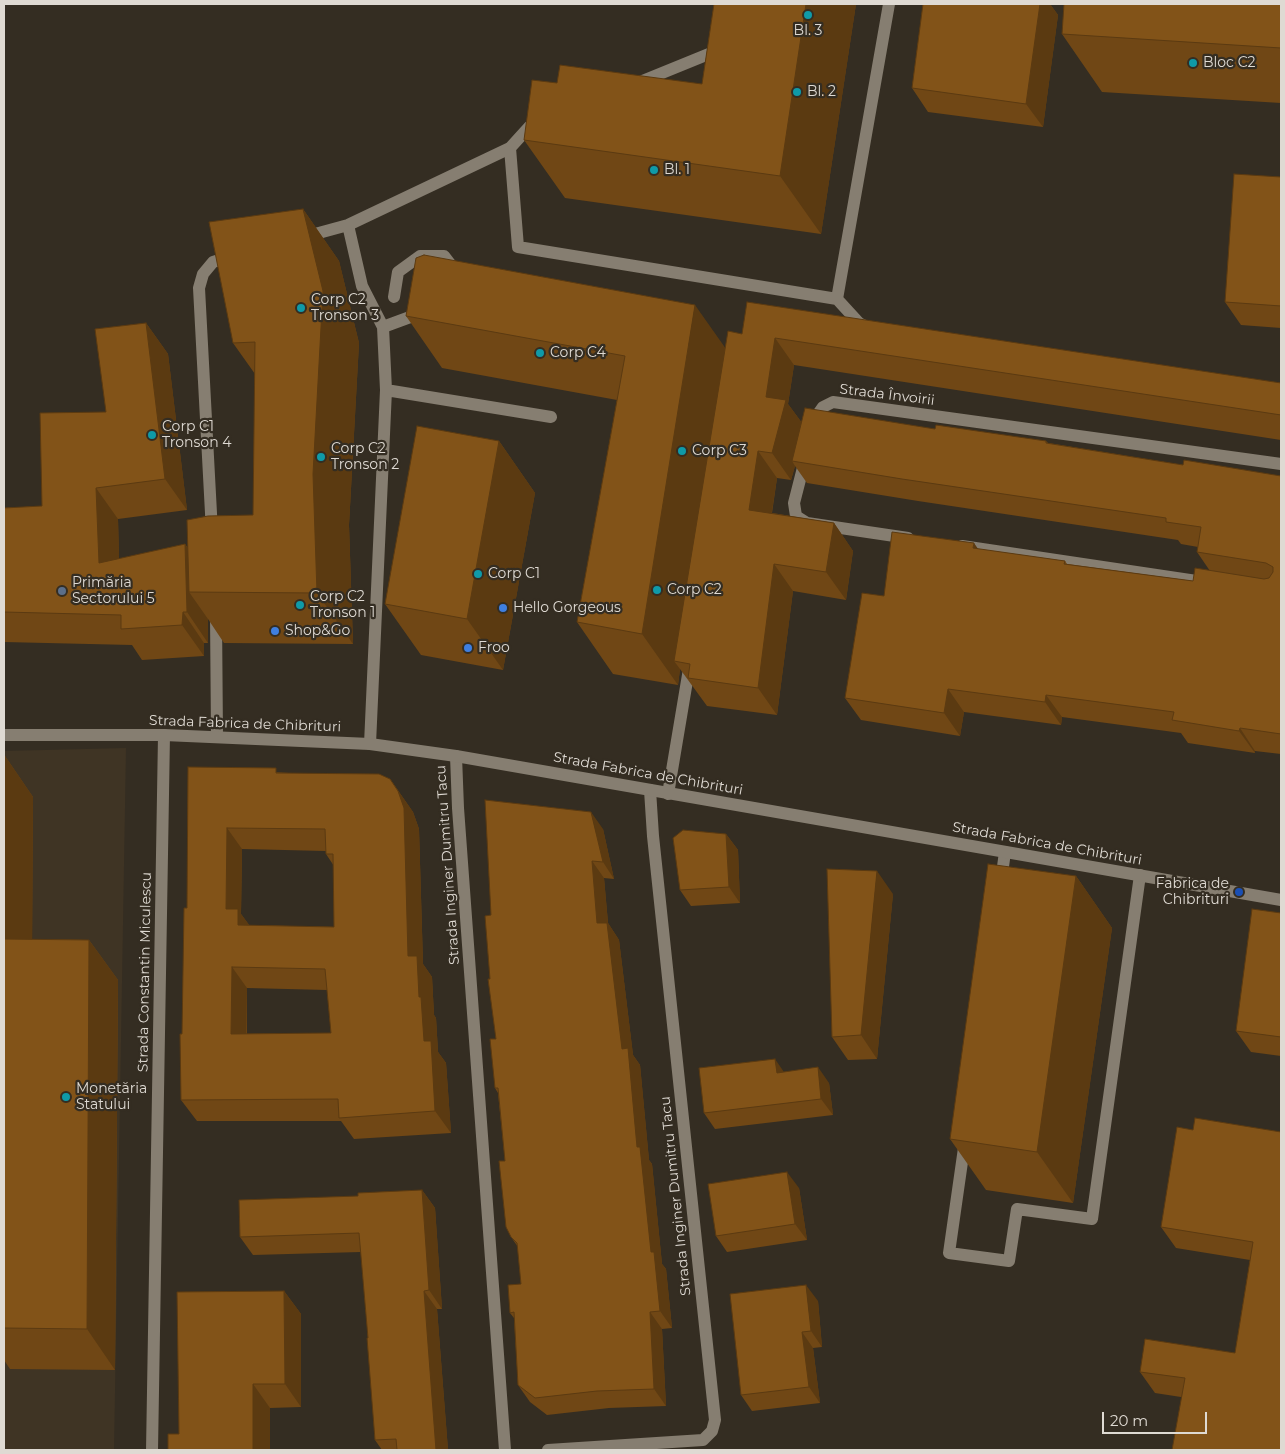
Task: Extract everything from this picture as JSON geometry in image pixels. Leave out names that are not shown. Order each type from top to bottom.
[{"type":"street","points":[[837,299],[889,4]]},
{"type":"street","points":[[622,89],[724,48],[730,43]]},
{"type":"street","points":[[292,240],[348,225],[510,148],[530,126],[548,119]]},
{"type":"street","points":[[510,148],[518,247],[837,299],[858,323],[879,332]]},
{"type":"street","points":[[348,225],[362,286],[383,327],[386,390],[370,744]]},
{"type":"street","points":[[213,546],[199,288],[202,274],[213,262],[246,252]]},
{"type":"street","points":[[394,296],[398,272],[420,256],[444,256],[461,279],[463,287]]},
{"type":"street","points":[[383,327],[428,310]]},
{"type":"street","points":[[386,390],[551,417]]},
{"type":"street","name":"Strada Învoirii","points":[[916,539],[807,523],[796,516],[794,503],[816,416],[823,408],[833,402],[1281,464]]},
{"type":"street","points":[[946,544],[1222,585]]},
{"type":"street","points":[[216,606],[217,737]]},
{"type":"street","points":[[668,794],[692,648]]},
{"type":"street","name":"Strada Fabrica de Chibrituri","points":[[4,734],[164,735],[370,744],[456,756],[1281,900]]},
{"type":"street","name":"Strada Constantin Miculescu","points":[[152,1450],[164,735]]},
{"type":"street","name":"Strada Inginer Dumitru Tacu","points":[[456,756],[458,808],[505,1450]]},
{"type":"street","name":"Strada Inginer Dumitru Tacu","points":[[548,1450],[703,1440],[712,1432],[715,1420],[655,856],[650,790]]},
{"type":"street","points":[[1000,890],[1005,852]]},
{"type":"street","points":[[967,1126],[949,1253],[1009,1261],[1017,1209],[1092,1219],[1140,875]]},
{"type":"shaded area","points":[[126,748],[114,1450],[4,1450],[4,751]]},
{"type":"building","points":[[714,4],[806,4],[780,176],[524,140],[532,80],[557,83],[560,65],[702,84]]},
{"type":"building","points":[[923,4],[1040,4],[1026,104],[912,88]]},
{"type":"building","points":[[1064,4],[1281,4],[1281,48],[1062,34]]},
{"type":"building","points":[[1234,174],[1281,177],[1281,306],[1225,302]]},
{"type":"building","points":[[303,209],[323,291],[313,474],[317,593],[189,592],[187,520],[208,516],[253,515],[255,342],[233,343],[209,222]]},
{"type":"building","points":[[424,255],[695,305],[642,634],[577,622],[625,356],[406,316],[416,258]]},
{"type":"building","points":[[747,302],[1281,383],[1281,415],[775,338],[766,397],[786,400],[772,453],[758,451],[749,510],[834,523],[826,572],[774,564],[758,688],[688,678],[690,664],[674,661],[728,331],[742,334]]},
{"type":"building","points":[[146,323],[165,479],[96,488],[99,563],[185,544],[187,612],[183,612],[182,625],[121,629],[121,615],[4,612],[4,508],[42,506],[40,413],[106,412],[95,329]]},
{"type":"building","points":[[805,408],[935,429],[936,425],[1046,441],[1046,443],[1183,465],[1184,460],[1281,476],[1281,734],[1240,728],[1239,731],[1172,720],[1174,712],[1046,695],[1045,702],[948,689],[944,713],[845,698],[862,593],[884,596],[892,532],[974,543],[973,548],[1065,561],[1064,564],[1193,581],[1195,568],[1264,579],[1269,578],[1273,572],[1273,567],[1266,563],[1197,552],[1201,527],[1166,522],[1166,518],[792,461]]},
{"type":"building","points":[[417,426],[499,441],[467,619],[385,604]]},
{"type":"building","points":[[4,756],[5,756],[4,925]]},
{"type":"building","points":[[188,767],[276,768],[276,773],[379,774],[390,779],[398,791],[404,808],[408,956],[417,956],[424,1041],[431,1041],[435,1111],[339,1118],[338,1099],[181,1100],[180,1034],[182,1034],[184,908],[187,908]],"holes":[[[227,828],[325,829],[326,854],[333,854],[334,927],[238,925],[238,909],[226,909]],[[232,967],[325,969],[331,1033],[231,1034]]]},
{"type":"building","points":[[485,800],[591,812],[603,862],[592,861],[597,923],[607,923],[622,1049],[628,1048],[637,1147],[640,1147],[651,1252],[654,1252],[660,1311],[650,1312],[654,1389],[597,1391],[535,1398],[518,1385],[514,1312],[510,1313],[508,1285],[521,1284],[517,1243],[511,1237],[506,1227],[499,1161],[505,1161],[498,1088],[495,1088],[490,1039],[496,1039],[488,979],[490,979],[485,916],[491,915]]},
{"type":"building","points":[[683,830],[726,834],[729,887],[680,890],[673,838]]},
{"type":"building","points":[[988,864],[1076,876],[1037,1152],[950,1139]]},
{"type":"building","points":[[827,869],[877,871],[861,1035],[832,1037]]},
{"type":"building","points":[[1252,909],[1281,913],[1281,1037],[1236,1031]]},
{"type":"building","name":"Monetăria Statului","points":[[4,939],[89,940],[87,1329],[4,1328]]},
{"type":"building","points":[[775,1059],[777,1073],[818,1067],[821,1099],[704,1113],[699,1068]]},
{"type":"building","points":[[1195,1118],[1281,1132],[1281,1450],[1172,1450],[1185,1378],[1140,1372],[1145,1339],[1235,1353],[1253,1242],[1161,1227],[1177,1127],[1193,1130]]},
{"type":"building","points":[[787,1172],[795,1224],[716,1236],[708,1184]]},
{"type":"building","points":[[422,1190],[429,1290],[424,1291],[436,1450],[397,1450],[396,1439],[375,1440],[359,1233],[240,1237],[239,1200],[358,1196],[358,1193]]},
{"type":"building","points":[[806,1285],[811,1331],[802,1332],[809,1387],[741,1395],[730,1294]]},
{"type":"building","points":[[284,1291],[285,1384],[253,1384],[253,1450],[168,1450],[168,1434],[179,1434],[177,1292]]},
{"type":"place","name":"Bl. 3","points":[[808,15]]},
{"type":"place","name":"Bloc C2","points":[[1193,63]]},
{"type":"place","name":"Bl. 2","points":[[797,92]]},
{"type":"place","name":"Bl. 1","points":[[654,170]]},
{"type":"place","name":"Corp C2 Tronson 3","points":[[301,308]]},
{"type":"place","name":"Corp C4","points":[[540,353]]},
{"type":"place","name":"Corp C1 Tronson 4","points":[[152,435]]},
{"type":"place","name":"Corp C3","points":[[682,451]]},
{"type":"place","name":"Corp C2 Tronson 2","points":[[321,457]]},
{"type":"place","name":"Corp C1","points":[[478,574]]},
{"type":"place","name":"Corp C2","points":[[657,590]]},
{"type":"place","name":"Primăria Sectorului 5","points":[[62,591]]},
{"type":"place","name":"Corp C2 Tronson 1","points":[[300,605]]},
{"type":"place","name":"Hello Gorgeous","points":[[503,608]]},
{"type":"place","name":"Shop&Go","points":[[275,631]]},
{"type":"place","name":"Froo","points":[[468,648]]},
{"type":"place","name":"Fabrica de Chibrituri","points":[[1239,892]]},
{"type":"place","name":"Monetăria Statului","points":[[66,1097]]}]
